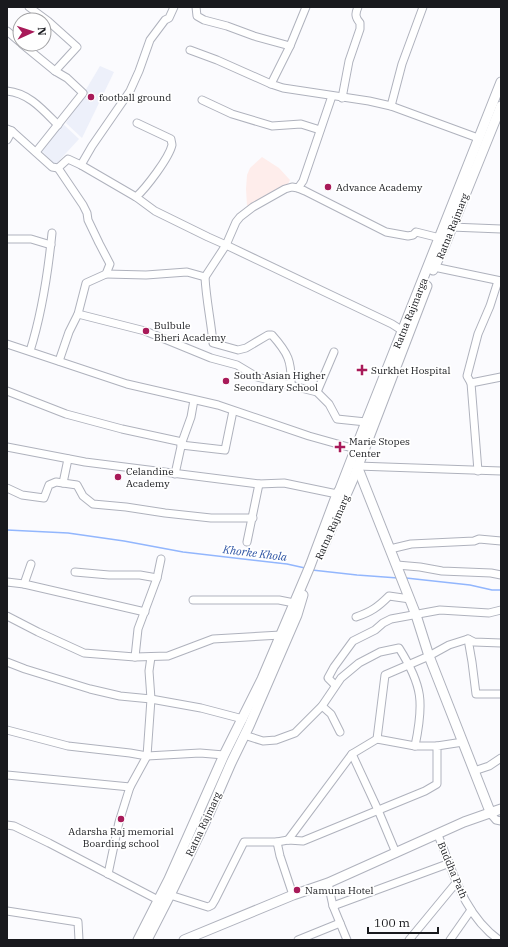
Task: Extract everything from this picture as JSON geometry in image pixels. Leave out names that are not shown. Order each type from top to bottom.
[{"type":"main road","name":"Ratna Rajmarga","points":[[312,566],[337,494],[349,478],[360,450],[366,422],[406,332],[441,243],[478,138],[501,83]]},
{"type":"main road","name":"Ratna Rajmarg","points":[[147,940],[162,902],[169,879],[224,755],[262,679],[349,478],[358,466],[360,450],[406,332],[434,268],[441,243],[451,227],[501,106]]},
{"type":"main road","points":[[358,466],[416,615],[429,656],[491,814]]},
{"type":"main road","name":"Ratna Rajmarg","points":[[138,940],[162,902],[170,895],[244,735],[297,615],[305,580]]},
{"type":"main road","points":[[184,940],[294,895],[328,883],[438,835],[464,822],[491,814],[501,809]]},
{"type":"street","points":[[29,7],[48,21],[77,47],[55,71]]},
{"type":"street","points":[[81,165],[92,146],[130,91],[150,40],[165,20],[169,18],[174,7]]},
{"type":"street","points":[[196,7],[197,16],[204,20],[290,46]]},
{"type":"street","points":[[271,84],[290,46],[306,7]]},
{"type":"street","points":[[342,98],[349,61],[360,29],[360,23],[355,14],[358,7]]},
{"type":"street","points":[[391,106],[402,64],[423,7]]},
{"type":"street","points":[[190,50],[283,88],[369,101],[391,106],[478,138]]},
{"type":"street","points":[[32,52],[55,71],[67,78],[83,93],[36,152]]},
{"type":"street","points":[[7,91],[15,92],[28,97],[58,125]]},
{"type":"street","points":[[298,188],[303,181],[332,96]]},
{"type":"street","points":[[202,100],[232,114],[272,126],[301,124],[320,130]]},
{"type":"street","points":[[136,123],[171,139],[172,145],[160,167],[136,197]]},
{"type":"street","points":[[7,140],[9,130],[52,167],[58,168],[83,205],[98,243],[108,257],[110,264],[106,274]]},
{"type":"street","points":[[58,168],[68,159],[81,165],[136,197],[154,210],[406,332]]},
{"type":"street","points":[[291,386],[289,360],[284,349],[272,335],[268,335],[246,348],[238,350],[213,343],[205,277],[226,245],[240,216],[285,189],[292,187],[305,191],[386,232],[408,236],[413,235],[416,232],[441,243]]},
{"type":"street","points":[[451,227],[501,229]]},
{"type":"street","points":[[30,351],[38,324],[48,276],[52,233]]},
{"type":"street","points":[[7,239],[31,239],[51,245]]},
{"type":"street","points":[[434,268],[500,281],[478,334],[468,376],[478,471]]},
{"type":"street","points":[[59,361],[69,332],[78,314],[86,284],[106,274],[187,272],[205,277]]},
{"type":"street","points":[[78,314],[145,331],[205,356],[237,365],[257,377],[317,392],[329,404],[337,419],[366,422]]},
{"type":"street","points":[[7,344],[127,384],[218,405],[309,436],[360,450]]},
{"type":"street","points":[[317,392],[334,352]]},
{"type":"street","points":[[470,384],[501,377]]},
{"type":"street","points":[[7,391],[66,414],[182,444],[225,450],[232,411]]},
{"type":"street","points":[[175,474],[182,444],[191,418],[194,400]]},
{"type":"street","points":[[7,447],[85,462],[259,484],[284,483],[337,494]]},
{"type":"street","points":[[63,483],[68,459]]},
{"type":"street","points":[[358,466],[501,471]]},
{"type":"street","points":[[7,488],[22,495],[44,498],[50,485],[56,482],[78,485],[83,496],[93,504],[211,518],[253,518]]},
{"type":"street","points":[[247,542],[259,484]]},
{"type":"street","points":[[390,549],[411,544],[474,541],[480,539],[501,541]]},
{"type":"street","points":[[135,657],[138,629],[157,578],[161,559]]},
{"type":"street","points":[[24,584],[31,564]]},
{"type":"street","points":[[397,565],[442,571],[491,573],[501,575]]},
{"type":"street","points":[[75,572],[109,575],[140,575],[157,578]]},
{"type":"street","points":[[7,582],[24,584],[145,612]]},
{"type":"street","points":[[356,617],[378,607],[389,596],[410,599]]},
{"type":"street","points":[[193,600],[279,600],[294,603]]},
{"type":"street","points":[[335,685],[328,678],[353,641],[376,630],[383,623],[391,619],[440,610],[490,613],[501,610]]},
{"type":"street","points":[[7,616],[84,653],[135,657],[168,656],[213,638],[281,635]]},
{"type":"street","points":[[468,639],[476,694],[501,694]]},
{"type":"street","points":[[377,739],[386,675],[429,656],[449,645],[468,639],[474,642],[501,643]]},
{"type":"street","points":[[244,735],[263,741],[276,740],[295,733],[322,706],[341,678],[359,663],[380,652],[399,648],[416,679],[420,695],[420,721],[415,746]]},
{"type":"street","points":[[108,874],[119,822],[130,787],[147,756],[151,699],[148,671],[151,657]]},
{"type":"street","points":[[7,662],[25,669],[120,696],[151,699],[201,708],[243,719]]},
{"type":"street","points":[[322,706],[331,714],[340,732]]},
{"type":"street","points":[[7,730],[68,746],[147,756],[200,753],[224,755]]},
{"type":"street","points":[[288,840],[352,754],[377,739],[415,746],[437,746],[463,742]]},
{"type":"street","points":[[170,895],[208,907],[212,905],[215,900],[244,842],[277,842],[288,840],[303,841],[425,791],[437,784],[437,746]]},
{"type":"street","points":[[352,754],[396,853]]},
{"type":"street","points":[[474,771],[489,766],[501,758]]},
{"type":"street","points":[[7,775],[130,787]]},
{"type":"street","points":[[491,814],[496,820],[501,821]]},
{"type":"street","points":[[7,825],[14,826],[162,902]]},
{"type":"street","name":"Buddha Path","points":[[438,835],[450,863],[456,883],[470,910],[490,938],[499,940]]},
{"type":"street","points":[[277,842],[280,856],[294,895]]},
{"type":"street","points":[[333,906],[450,863]]},
{"type":"street","points":[[328,883],[333,906],[347,940]]},
{"type":"street","points":[[409,940],[456,883]]},
{"type":"street","points":[[450,940],[470,910]]},
{"type":"street","points":[[7,912],[78,922],[79,940]]},
{"type":"street","points":[[298,940],[340,923]]},
{"type":"shaded area","name":"football ground","points":[[100,66],[114,72],[82,138],[66,123]]},
{"type":"shaded area","points":[[62,123],[79,139],[55,165],[40,149]]},
{"type":"shaded area","points":[[262,157],[279,168],[290,180],[288,184],[247,206],[247,175],[250,168]]},
{"type":"waterway","name":"Khorke Khola","points":[[7,530],[68,533],[124,541],[183,552],[287,564],[305,568]]},
{"type":"waterway","name":"Khorke Khola","points":[[312,570],[398,578]]},
{"type":"waterway","name":"Khorke Khola","points":[[406,578],[501,590]]},
{"type":"place","name":"football ground","points":[[91,97]]},
{"type":"place","name":"Advance Academy","points":[[328,187]]},
{"type":"place","name":"Bulbule Bheri Academy","points":[[146,331]]},
{"type":"place","name":"Surkhet Hospital","points":[[362,370]]},
{"type":"place","name":"South Asian Higher Secondary School","points":[[226,381]]},
{"type":"place","name":"Marie Stopes Center","points":[[340,447]]},
{"type":"place","name":"Celandine Academy","points":[[118,477]]},
{"type":"place","name":"Adarsha Raj memorial Boarding school","points":[[121,819]]},
{"type":"place","name":"Namuna Hotel","points":[[297,890]]}]
